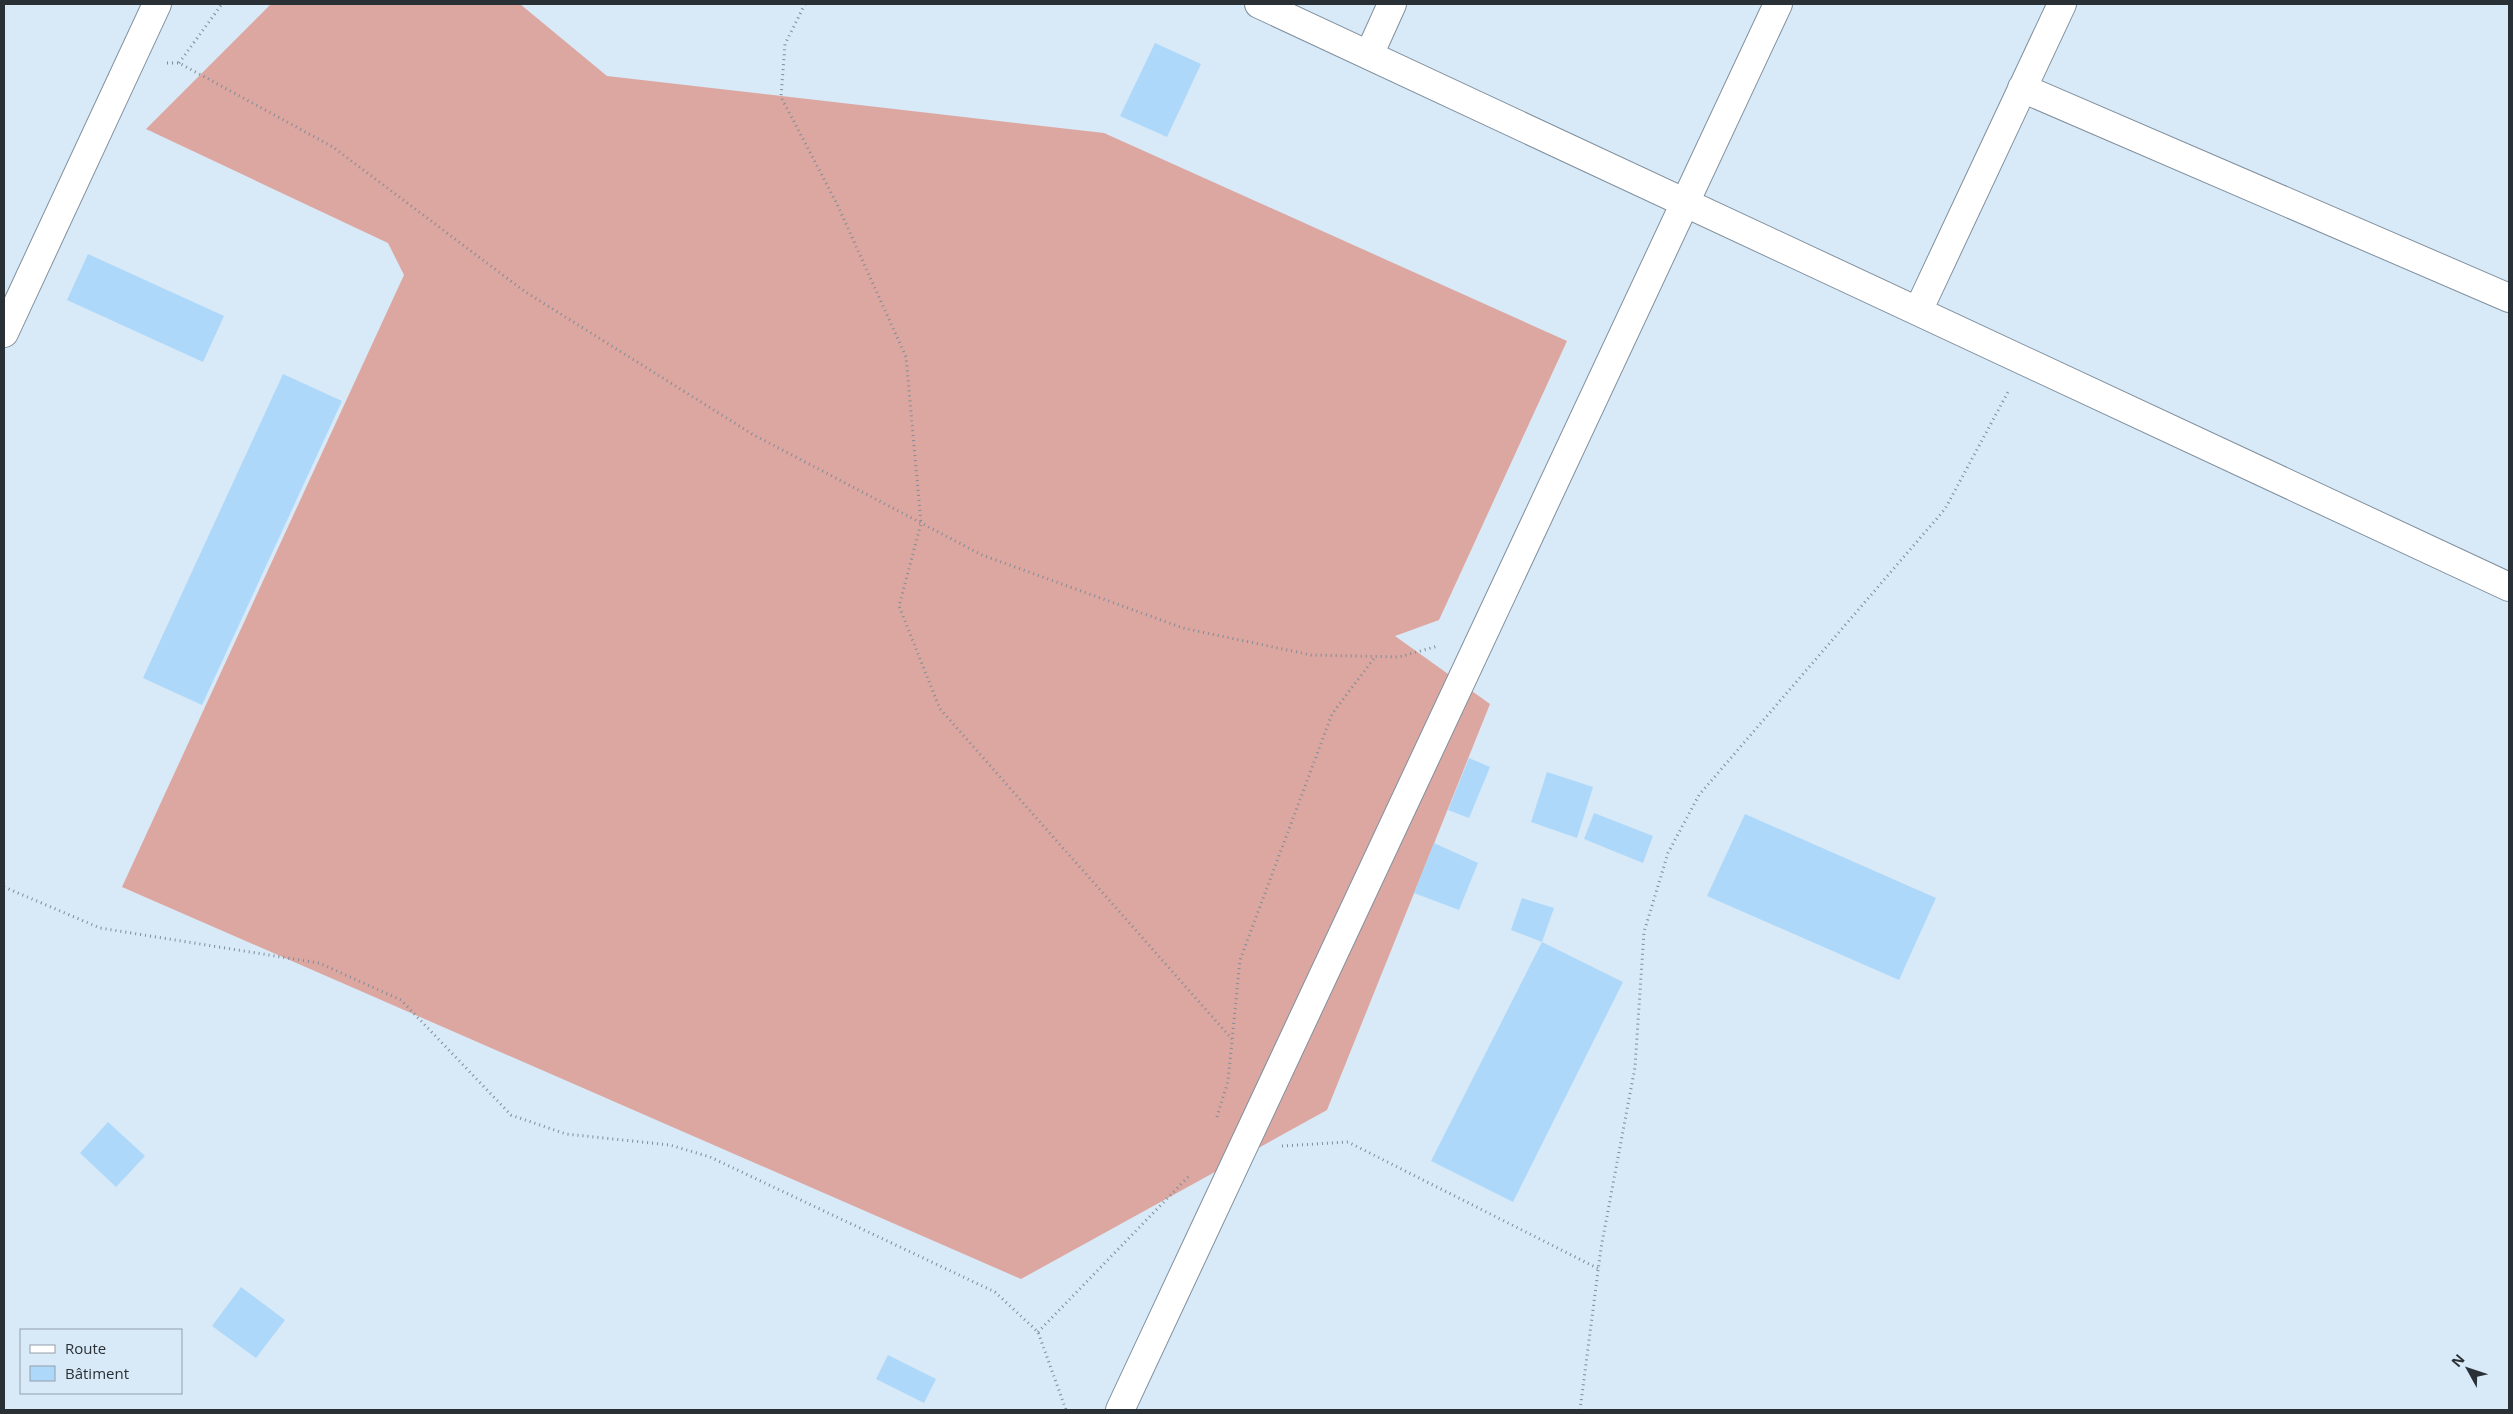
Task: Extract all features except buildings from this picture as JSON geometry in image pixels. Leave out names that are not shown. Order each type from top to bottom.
[{"type":"street","points":[[4,333],[156,4]]},
{"type":"street","points":[[1259,4],[2509,587]]},
{"type":"street","points":[[1369,55],[1392,4]]},
{"type":"street","points":[[1120,1410],[1778,4]]},
{"type":"street","points":[[1918,311],[2062,4]]},
{"type":"street","points":[[2022,88],[2509,298]]},
{"type":"path","points":[[179,63],[222,4]]},
{"type":"path","points":[[806,4],[785,44],[781,97],[837,204],[906,357],[921,522],[899,606],[940,709],[1232,1039]]},
{"type":"path","points":[[129,63],[179,63],[333,147],[524,291],[752,434],[982,555],[1183,628],[1311,655],[1399,657],[1439,646]]},
{"type":"path","points":[[1580,1410],[1598,1269],[1636,1067],[1644,932],[1668,853],[1699,794],[1945,509],[2025,361]]},
{"type":"path","points":[[1214,1126],[1228,1081],[1240,960],[1246,942],[1332,714],[1375,656]]},
{"type":"path","points":[[4,887],[100,928],[319,963],[401,1000],[511,1115],[566,1134],[670,1145],[710,1157],[995,1292],[1038,1332],[1066,1410]]},
{"type":"path","points":[[1038,1332],[1203,1162],[1238,1158],[1290,1144],[1348,1142],[1598,1269]]},
{"type":"shaded area","points":[[271,4],[520,4],[607,76],[1104,133],[1567,341],[1439,620],[1395,636],[1490,704],[1327,1110],[1021,1279],[122,887],[404,275],[388,243],[146,129]]}]
